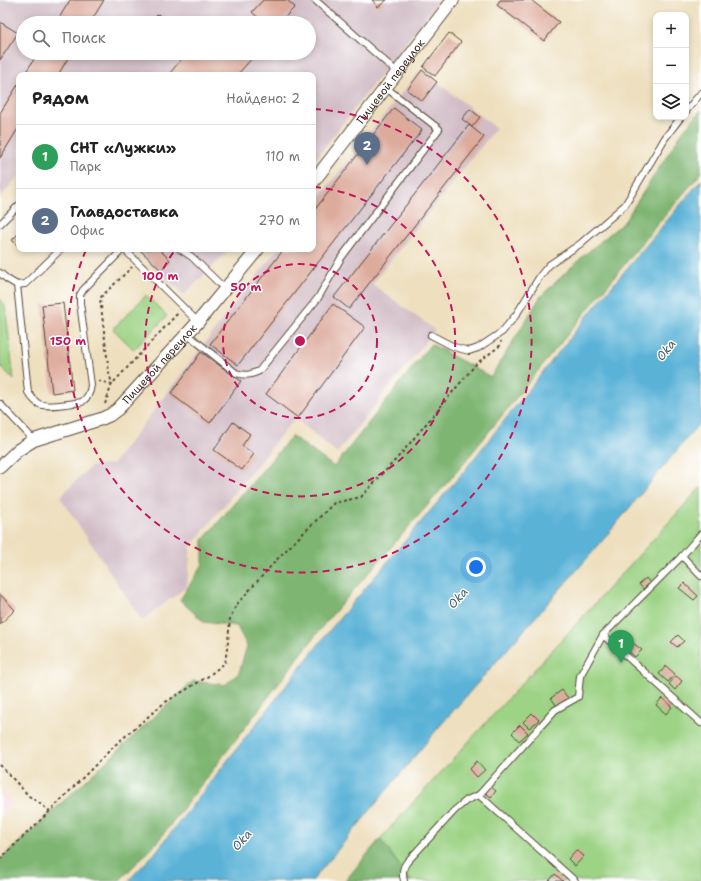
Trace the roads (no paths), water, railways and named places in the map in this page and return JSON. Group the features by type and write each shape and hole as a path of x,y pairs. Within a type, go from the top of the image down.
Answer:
{"street":[{"name":"Пищевой переулок","path":"316,178 453,0"},
{"name":"Пищевой переулок","path":"0,467 18,450 34,440 101,419 118,409 198,322 256,252"}],"lane":[{"path":"315,0 397,72"},
{"path":"187,334 236,373 250,375 259,371 318,298 341,258 439,129 386,87"},
{"path":"689,107 701,93"},
{"path":"431,335 454,347 469,351 478,348 502,332 516,315 540,276 549,265 580,244 625,205 665,138 680,120"},
{"path":"0,224 16,208"},
{"path":"0,273 7,280 17,285 25,284 58,252"},
{"path":"17,285 28,392 39,404 45,406 82,402 90,393 91,385 80,296 83,290 121,252"},
{"path":"127,252 198,322"},
{"path":"184,252 192,257 225,289"},
{"path":"0,404 34,440"},
{"path":"404,881 402,875 404,866 455,810 467,800 479,795 555,710 578,698 580,676 603,635 682,556 701,534"},
{"path":"682,556 701,576"},
{"path":"603,635 701,723"},
{"path":"479,795 575,881"}],"water":[{"name":"Oka","path":"701,180 701,421 598,546 439,727 312,881 128,881 155,853 329,631 464,471 593,309"}],"place":[{"name":"Главдоставка","path":"367,165"},
{"name":"СНТ «Лужки»","path":"621,663"}]}
